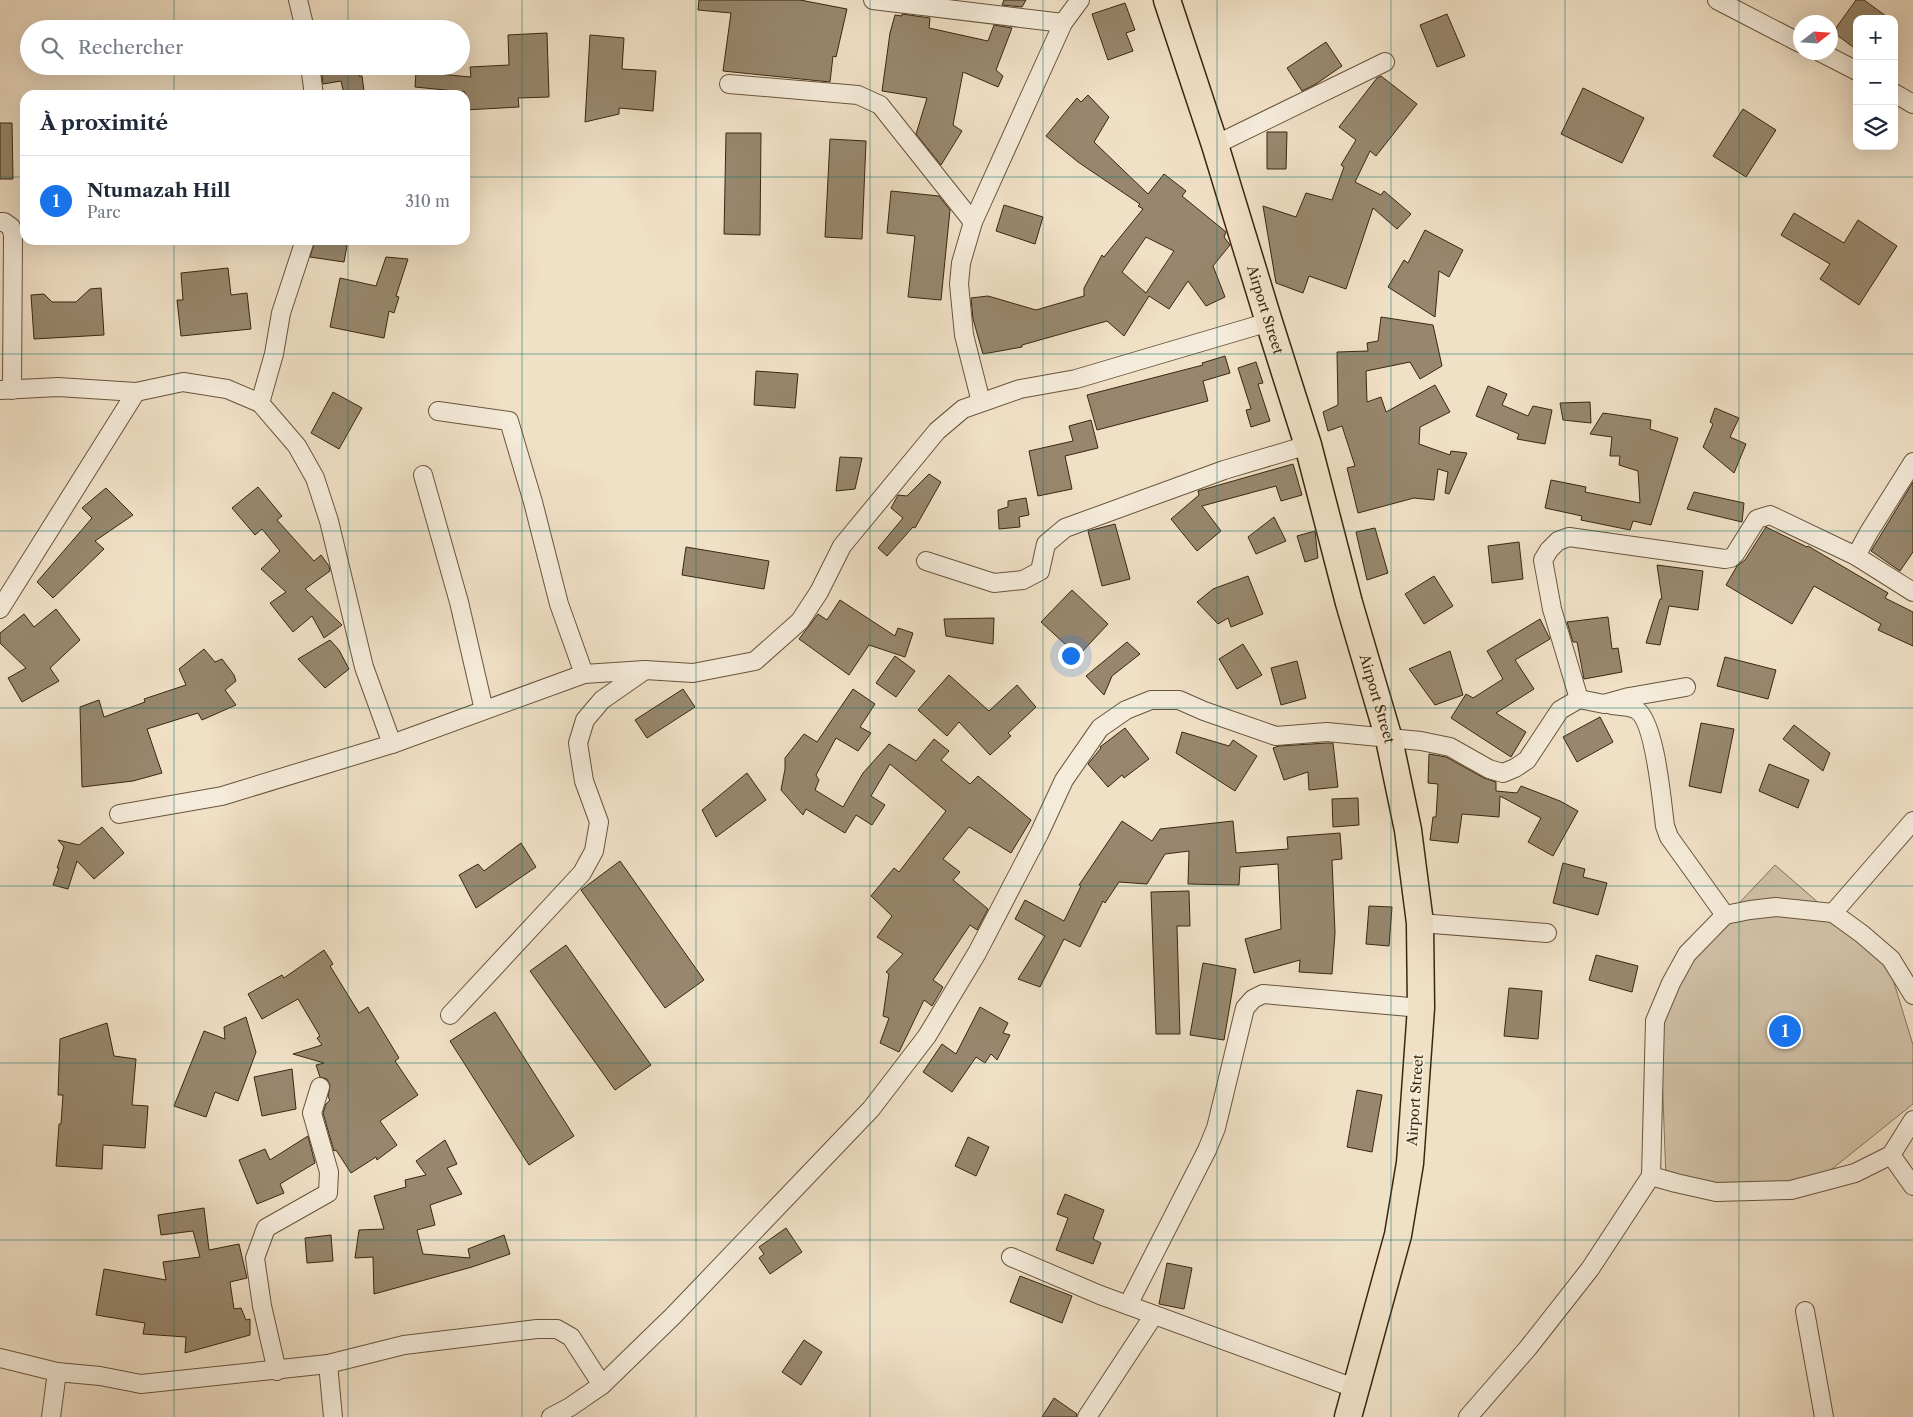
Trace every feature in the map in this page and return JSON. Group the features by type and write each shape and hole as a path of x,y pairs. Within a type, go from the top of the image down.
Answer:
{"highway":[{"name":"Airport Street","path":"1167,0 1215,145 1268,322 1308,445 1349,603 1388,738 1408,830 1420,923 1421,1008 1410,1163 1400,1226 1348,1417"}],"street":[{"path":"298,0 303,20"},
{"path":"873,0 1063,23"},
{"path":"981,402 964,334 958,284 961,263 973,222 1063,23 1080,0"},
{"path":"1717,0 1793,39"},
{"path":"1835,60 1853,70"},
{"path":"1215,145 1385,62"},
{"path":"311,75 313,90"},
{"path":"729,84 858,95 880,105 973,222"},
{"path":"1898,95 1913,104"},
{"path":"0,222 4,222 11,227 13,235 6,390 58,387 136,392 183,382 227,389 260,403 297,446 315,478 329,521 364,667 392,744"},
{"path":"260,403 274,354 281,312 303,245"},
{"path":"119,814 222,796 392,744 584,674 645,670 693,673 755,661 800,621 819,592 842,546 938,431 963,409 1020,389 1076,379 1268,322"},
{"path":"0,609 136,392"},
{"path":"438,411 509,421 533,502 559,604 584,674"},
{"path":"926,561 994,583 1023,580 1040,571 1046,544 1065,528 1224,470 1308,445"},
{"path":"1856,556 1913,462"},
{"path":"423,475 459,602 484,710"},
{"path":"1578,699 1552,610 1543,560 1558,541 1569,537 1726,559 1731,558 1735,554 1757,519 1770,515 1856,556 1913,592"},
{"path":"450,1015 582,873 594,851 599,822 584,781 578,743 585,720 602,700 645,670"},
{"path":"1604,704 1629,697 1686,687"},
{"path":"551,1417 570,1407 602,1385 674,1315 871,1109 926,1036 977,952 1039,834 1064,780 1100,728 1126,710 1151,700 1179,700 1204,711 1276,736 1327,732 1420,740 1450,747 1489,769 1503,773 1527,760 1560,710 1578,699 1634,708 1642,714 1652,741 1665,826 1669,837 1725,915"},
{"path":"1833,913 1913,821"},
{"path":"1468,1417 1528,1348 1590,1269 1650,1176 1655,1021 1671,983 1687,954 1725,915 1776,907 1833,913 1862,934 1891,959 1913,995"},
{"path":"1420,923 1546,933"},
{"path":"1128,1305 1213,1135 1245,1008 1253,999 1262,994 1421,1008"},
{"path":"277,1371 262,1306 255,1258 266,1228 328,1193 329,1172 312,1113 320,1087"},
{"path":"1650,1176 1676,1184 1716,1192 1791,1190 1855,1173 1891,1155 1913,1120"},
{"path":"1891,1155 1913,1186"},
{"path":"1011,1257 1154,1315 1357,1389"},
{"path":"1805,1311 1824,1417"},
{"path":"1087,1417 1154,1315"},
{"path":"0,1358 57,1372 100,1376 141,1384 277,1371 328,1364 404,1345 537,1329 557,1329 571,1337 602,1385"},
{"path":"328,1364 332,1417"},
{"path":"51,1417 57,1372"}],"shaded area":[{"path":"1775,865 1888,963 1913,1045 1913,1104 1812,1185 1716,1190 1666,1179 1660,1017 1690,955"}],"building":[{"path":"699,0 800,0 847,9 836,57 833,56 830,82 723,71 731,13 698,10"},
{"path":"1004,0 1026,0 1022,7 1002,5"},
{"path":"1856,0 1864,0 1885,15 1853,15 1853,47 1838,36 1838,25"},
{"path":"1125,3 1135,30 1126,33 1133,51 1108,60 1092,14"},
{"path":"902,14 930,18 929,28 988,41 994,25 1012,28 996,70 1003,76 998,87 963,72 953,125 962,131 941,165 916,134 927,98 882,91 890,33 895,15 902,16"},
{"path":"1447,14 1465,56 1437,67 1420,25"},
{"path":"547,33 549,97 518,98 519,107 470,110 470,90 415,87 416,75 471,77 470,67 509,65 508,35"},
{"path":"590,35 624,38 622,69 656,71 653,111 619,108 619,114 585,122"},
{"path":"1326,42 1342,66 1302,91 1287,68"},
{"path":"322,75 359,75 362,76 364,90 343,90 341,81 323,84"},
{"path":"1381,76 1417,104 1376,156 1370,151 1355,182 1381,195 1384,191 1411,214 1397,229 1373,208 1346,289 1309,276 1303,293 1276,283 1263,206 1296,217 1306,193 1332,200 1344,167 1341,165 1356,140 1339,127 1377,78"},
{"path":"1583,88 1644,118 1622,163 1561,134"},
{"path":"1088,95 1109,117 1094,142 1148,194 1164,174 1186,191 1182,196 1226,232 1224,237 1230,245 1213,266 1225,297 1206,306 1188,281 1169,309 1149,296 1124,336 1107,321 1022,345 1022,347 983,354 973,319 971,298 988,296 1036,310 1084,296 1084,288 1102,255 1104,257 1143,209 1138,206 1140,204 1078,162 1046,136 1077,98 1081,102","holes":["1146,237 1174,251 1146,293 1122,272"]},
{"path":"1743,109 1776,130 1746,177 1713,156"},
{"path":"0,123 12,123 13,179 0,179"},
{"path":"1267,132 1287,132 1286,169 1267,169"},
{"path":"726,133 761,133 760,235 724,234"},
{"path":"830,139 866,141 862,239 825,237"},
{"path":"891,191 939,196 950,210 941,300 908,297 915,236 887,233"},
{"path":"1004,205 1043,217 1035,244 996,231"},
{"path":"1794,213 1844,243 1858,220 1897,246 1859,305 1820,279 1830,264 1781,235"},
{"path":"1425,230 1463,250 1449,277 1439,271 1435,317 1388,287 1404,260 1408,263"},
{"path":"314,245 347,245 344,262 310,257"},
{"path":"386,257 408,259 396,296 399,297 394,313 389,311 384,338 330,327 340,278 376,286"},
{"path":"228,268 231,295 247,293 251,329 181,336 177,300 183,300 181,273"},
{"path":"101,288 104,335 34,339 31,295 44,294 52,302 76,302 90,289"},
{"path":"1381,317 1433,325 1442,366 1420,379 1410,362 1366,371 1367,402 1381,397 1386,412 1435,385 1450,412 1420,427 1419,444 1450,455 1451,451 1467,453 1449,494 1445,493 1448,472 1438,469 1434,500 1414,498 1358,513 1347,468 1355,466 1342,426 1328,431 1323,412 1338,405 1337,352 1368,351 1367,343 1378,341"},
{"path":"1225,356 1230,373 1203,381 1208,401 1097,430 1087,395 1203,365 1202,363"},
{"path":"1256,362 1263,383 1258,384 1270,421 1251,427 1246,410 1251,409 1238,368"},
{"path":"756,371 798,374 795,408 754,405"},
{"path":"1488,386 1507,394 1502,405 1528,416 1533,406 1552,410 1545,444 1517,439 1519,434 1476,416"},
{"path":"333,392 362,408 339,449 311,433"},
{"path":"1590,402 1591,423 1563,420 1560,403"},
{"path":"1715,408 1739,418 1730,437 1746,444 1734,473 1703,447 1713,424 1710,422"},
{"path":"1603,413 1651,420 1650,429 1678,438 1651,525 1633,521 1630,530 1581,520 1582,516 1545,508 1551,480 1586,487 1585,492 1640,503 1638,471 1619,465 1620,456 1610,456 1612,437 1590,434"},
{"path":"1091,420 1098,448 1065,456 1072,489 1038,496 1029,451 1073,441 1069,426"},
{"path":"840,457 862,458 855,489 836,491"},
{"path":"1293,464 1302,495 1281,501 1276,486 1202,506 1221,531 1197,551 1171,519 1199,495 1198,491"},
{"path":"929,474 941,482 915,528 913,527 887,556 878,548 903,518 891,508 898,495 907,496"},
{"path":"1913,482 1913,552 1900,571 1871,551"},
{"path":"258,487 282,516 277,520 314,561 321,555 329,566 330,571 305,589 342,625 324,638 312,616 293,632 270,603 286,592 261,569 280,551 262,529 255,535 232,508"},
{"path":"106,488 133,515 95,541 104,549 53,598 37,582 92,518 82,508"},
{"path":"1694,492 1744,503 1742,522 1687,509"},
{"path":"1026,498 1029,515 1019,517 1020,527 999,529 998,510 1008,507 1008,501"},
{"path":"1274,517 1286,541 1256,554 1248,537"},
{"path":"1115,524 1130,579 1102,586 1088,531"},
{"path":"1766,527 1808,546 1888,593 1885,598 1913,612 1913,646 1878,630 1881,624 1814,586 1792,624 1726,585 1737,566 1745,560"},
{"path":"1375,528 1388,573 1367,580 1356,532"},
{"path":"1315,531 1318,558 1305,562 1297,536"},
{"path":"1519,542 1523,579 1492,583 1488,546"},
{"path":"686,547 769,561 764,589 682,575"},
{"path":"1657,565 1703,571 1698,610 1669,606 1660,645 1646,643 1660,599 1662,599"},
{"path":"1248,576 1263,614 1231,627 1228,618 1218,624 1197,602 1213,589"},
{"path":"1434,576 1453,606 1424,624 1405,594"},
{"path":"1072,590 1108,624 1078,656 1041,622"},
{"path":"840,600 895,636 898,628 913,633 905,657 869,645 849,675 799,639 818,614 827,620"},
{"path":"56,609 80,640 50,668 59,681 22,702 8,678 26,668 0,643 0,633 24,614 34,627"},
{"path":"1608,617 1612,649 1618,648 1622,672 1584,679 1577,642 1573,642 1567,622"},
{"path":"994,618 993,644 946,636 944,619"},
{"path":"1540,619 1550,639 1515,660 1534,689 1496,713 1526,732 1511,757 1451,718 1466,694 1473,698 1503,679 1487,651"},
{"path":"330,640 339,650 349,669 325,688 298,659"},
{"path":"1127,642 1140,654 1112,676 1104,695 1086,676"},
{"path":"1243,644 1262,675 1237,689 1219,659"},
{"path":"204,649 215,662 222,659 234,675 236,681 225,690 236,705 202,720 198,713 147,729 162,773 133,781 82,787 80,707 99,700 104,717 145,702 144,699 186,685 179,669"},
{"path":"1450,651 1463,695 1435,705 1409,669"},
{"path":"895,656 915,671 896,697 876,683"},
{"path":"1725,657 1776,670 1768,699 1717,686"},
{"path":"1297,661 1306,698 1281,705 1271,668"},
{"path":"949,675 989,711 1017,685 1036,707 1008,733 1011,736 990,755 959,722 947,736 918,710"},
{"path":"683,689 695,707 647,738 635,720"},
{"path":"853,689 875,704 860,727 871,733 858,751 836,738 816,775 819,780 815,790 843,807 863,773 889,744 916,761 934,739 949,751 941,760 970,784 978,776 1031,820 1011,853 969,827 943,859 960,872 953,880 988,909 977,930 970,925 933,980 943,987 932,1006 924,1000 899,1052 880,1043 889,1018 883,1016 889,974 886,972 903,954 877,937 892,916 871,896 894,868 899,872 946,811 890,764 871,796 885,805 872,825 856,815 845,833 806,809 803,815 781,790 785,758 804,734 817,742"},
{"path":"1600,717 1613,742 1577,762 1563,737"},
{"path":"1701,723 1734,729 1721,793 1689,786"},
{"path":"1794,725 1830,753 1823,771 1783,739"},
{"path":"1125,728 1149,759 1124,778 1122,775 1108,787 1088,764 1100,747"},
{"path":"1182,732 1229,746 1233,740 1257,756 1235,791 1176,753"},
{"path":"1333,743 1338,787 1309,790 1308,772 1284,780 1273,748"},
{"path":"1429,754 1446,757 1484,778 1496,782 1496,791 1517,793 1521,786 1560,801 1578,811 1553,856 1528,842 1541,818 1500,796 1499,817 1462,814 1458,843 1430,840 1433,817 1436,817 1438,784 1428,783"},
{"path":"1769,764 1809,780 1798,808 1759,791"},
{"path":"747,773 766,800 716,837 702,810"},
{"path":"1358,798 1359,825 1333,827 1332,799"},
{"path":"1122,821 1152,841 1160,829 1233,821 1236,853 1288,849 1287,837 1340,833 1342,859 1332,860 1335,933 1332,974 1299,972 1300,960 1254,973 1245,939 1281,929 1278,864 1240,867 1239,885 1188,884 1189,851 1165,854 1147,884 1119,882 1105,903 1103,901 1080,947 1064,939 1040,987 1018,979 1045,936 1015,919 1025,900 1064,921 1081,886 1079,885"},
{"path":"102,827 124,853 94,879 77,861 68,889 53,885 64,847 58,840 79,845"},
{"path":"521,843 536,867 476,908 459,875 478,864 484,871"},
{"path":"620,861 704,980 665,1008 581,890"},
{"path":"1563,863 1585,869 1583,877 1607,883 1598,915 1553,903"},
{"path":"1189,891 1190,926 1177,926 1180,1034 1156,1034 1151,892"},
{"path":"1369,906 1392,907 1389,946 1366,944"},
{"path":"566,945 651,1065 615,1090 530,971"},
{"path":"324,950 333,964 330,966 359,1013 368,1007 399,1058 395,1061 418,1095 380,1121 397,1145 377,1160 376,1157 351,1173 336,1150 334,1151 323,1113 326,1104 330,1100 328,1097 330,1085 327,1079 320,1077 316,1065 324,1063 293,1054 322,1045 317,1038 320,1036 298,999 262,1019 248,994 282,975 284,978"},
{"path":"1596,955 1638,966 1632,992 1589,980"},
{"path":"1203,963 1236,969 1224,1040 1190,1035"},
{"path":"1509,988 1542,991 1538,1039 1504,1036"},
{"path":"980,1007 1008,1023 1003,1033 1010,1035 997,1060 991,1054 985,1063 976,1057 952,1092 923,1072 942,1044 956,1054"},
{"path":"495,1012 574,1136 529,1165 450,1041"},
{"path":"246,1017 256,1052 238,1101 215,1092 206,1117 174,1106 204,1031 225,1039 224,1027"},
{"path":"107,1023 114,1056 136,1059 132,1105 148,1106 145,1148 103,1145 102,1169 56,1166 63,1095 58,1095 60,1039"},
{"path":"292,1069 296,1109 262,1116 254,1077"},
{"path":"1357,1090 1382,1095 1372,1152 1347,1147"},
{"path":"308,1136 315,1163 280,1184 284,1193 257,1204 239,1160 265,1149 270,1160"},
{"path":"968,1137 989,1147 976,1176 955,1166"},
{"path":"445,1140 457,1164 447,1168 462,1194 430,1205 435,1225 417,1230 423,1254 470,1258 468,1249 504,1235 510,1254 472,1267 374,1294 373,1257 355,1258 359,1230 384,1229 374,1196 406,1187 405,1180 426,1175 416,1161"},
{"path":"1065,1194 1104,1210 1093,1239 1101,1243 1093,1264 1056,1250 1068,1218 1057,1214"},
{"path":"204,1208 209,1250 239,1244 247,1278 230,1282 234,1309 241,1308 246,1320 250,1319 250,1335 185,1353 186,1337 143,1334 145,1323 96,1315 104,1269 166,1280 163,1262 200,1257 193,1231 161,1235 158,1215"},
{"path":"786,1228 802,1252 770,1274 759,1258 764,1254 759,1247"},
{"path":"331,1235 333,1261 307,1263 305,1238"},
{"path":"1167,1263 1192,1268 1184,1309 1159,1304"},
{"path":"1020,1276 1072,1296 1062,1323 1010,1302"},
{"path":"804,1340 822,1352 801,1385 782,1372"},
{"path":"1054,1398 1077,1414 1076,1417 1042,1417"}],"place":[{"name":"Ntumazah Hill","path":"1785,1031"}]}
